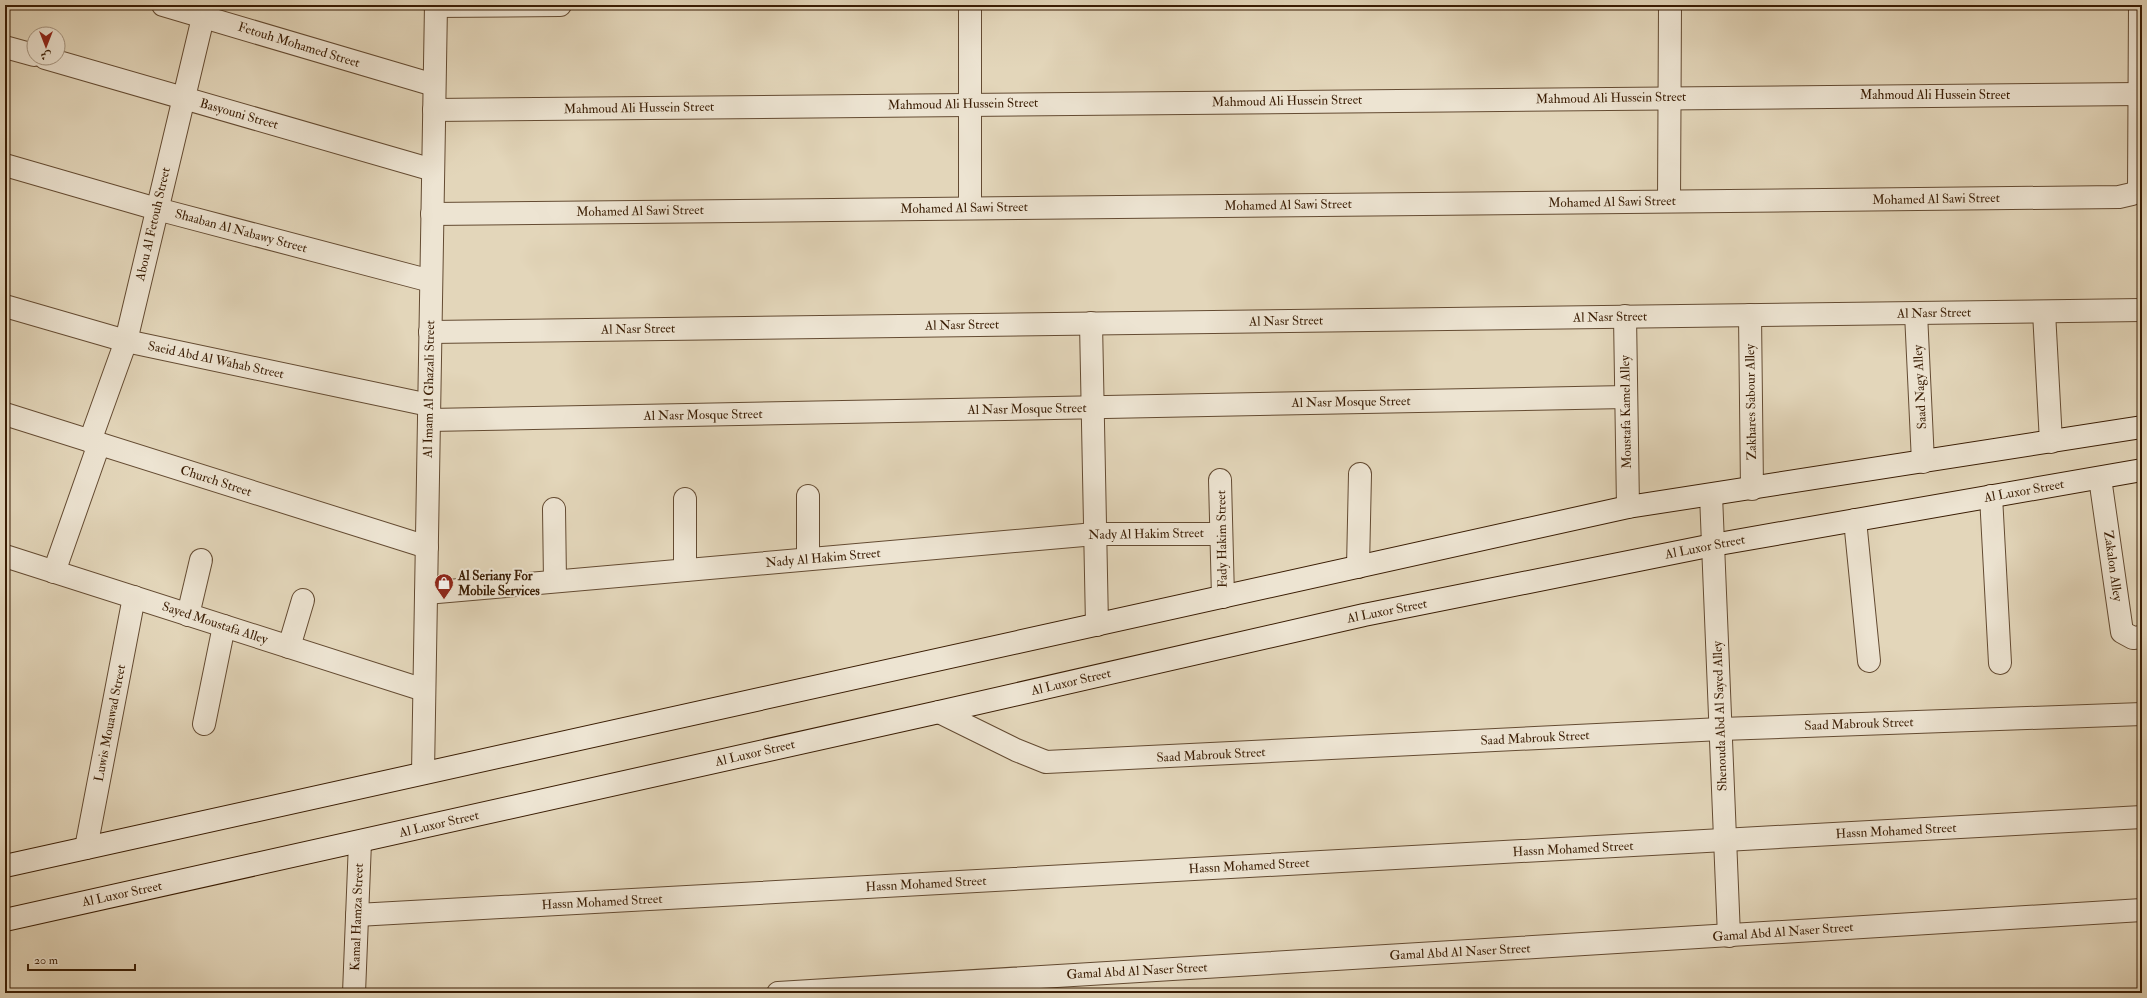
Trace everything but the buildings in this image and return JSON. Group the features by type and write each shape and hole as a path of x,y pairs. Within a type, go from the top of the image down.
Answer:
{"street":[{"name":"Fetouh Mohamed Street","path":"163,5 205,11 434,85"},
{"path":"436,6 560,5"},
{"path":"970,5 970,208"},
{"path":"1669,201 1670,5"},
{"path":"2140,5 2140,188"},
{"name":"Al Imam Al Ghazali Street","path":"423,773 436,6"},
{"name":"Abou Al Fetouh Street","path":"54,572 126,341 205,11"},
{"path":"5,46 26,53"},
{"name":"Basyouni Street","path":"66,64 433,170"},
{"name":"Mahmoud Ali Hussein Street","path":"434,110 1669,97 2140,94"},
{"name":"Shaaban Al Nabawy Street","path":"5,165 157,209 431,282"},
{"name":"Mohamed Al Sawi Street","path":"432,214 2119,197 2132,194 2140,188"},
{"name":"Saeid Abd Al Wahab Street","path":"5,306 126,341 429,413"},
{"name":"Al Nasr Street","path":"430,332 2142,310"},
{"path":"2044,312 2051,442"},
{"name":"Saad Nagy Alley","path":"1916,313 1924,462"},
{"name":"Zakhares Sabour Alley","path":"1750,315 1752,489"},
{"name":"Moustafa Kamel Alley","path":"1624,316 1628,507"},
{"path":"1091,323 1097,625"},
{"name":"Al Nasr Mosque Street","path":"429,413 1093,407 1626,397"},
{"name":"Church Street","path":"5,414 427,547"},
{"path":"5,866 1628,507 1752,489 2142,427"},
{"name":"Al Luxor Street","path":"5,920 360,842 1364,615 1713,545 2142,470"},
{"path":"1358,567 1360,474"},
{"name":"Zakalon Alley","path":"2100,478 2122,632 2133,638 2142,638"},
{"name":"Fady Hakim Street","path":"1220,480 1223,597"},
{"name":"Shenouda Abd Al Sayed Alley","path":"1711,495 1729,936"},
{"path":"808,496 808,559"},
{"path":"1991,496 2000,663"},
{"path":"685,499 685,570"},
{"path":"554,509 555,582"},
{"path":"1855,520 1868,661"},
{"name":"Nady Al Hakim Street","path":"426,593 1096,534 1221,534"},
{"name":"Sayed Moustafa Alley","path":"5,556 424,690"},
{"path":"188,615 201,560"},
{"name":"Luwis Mouawad Street","path":"86,848 134,597"},
{"path":"289,647 304,600"},
{"path":"204,724 224,626"},
{"name":"Saad Mabrouk Street","path":"939,712 1016,750 1046,762 1721,729 2142,714"},
{"name":"Hassn Mohamed Street","path":"357,915 2142,817"},
{"name":"Kamal Hamza Street","path":"354,993 360,842"},
{"name":"Gamal Abd Al Naser Street","path":"778,993 2142,910"}],"place":[{"name":"Al Seriany For Mobile Services","path":"444,600"}]}
